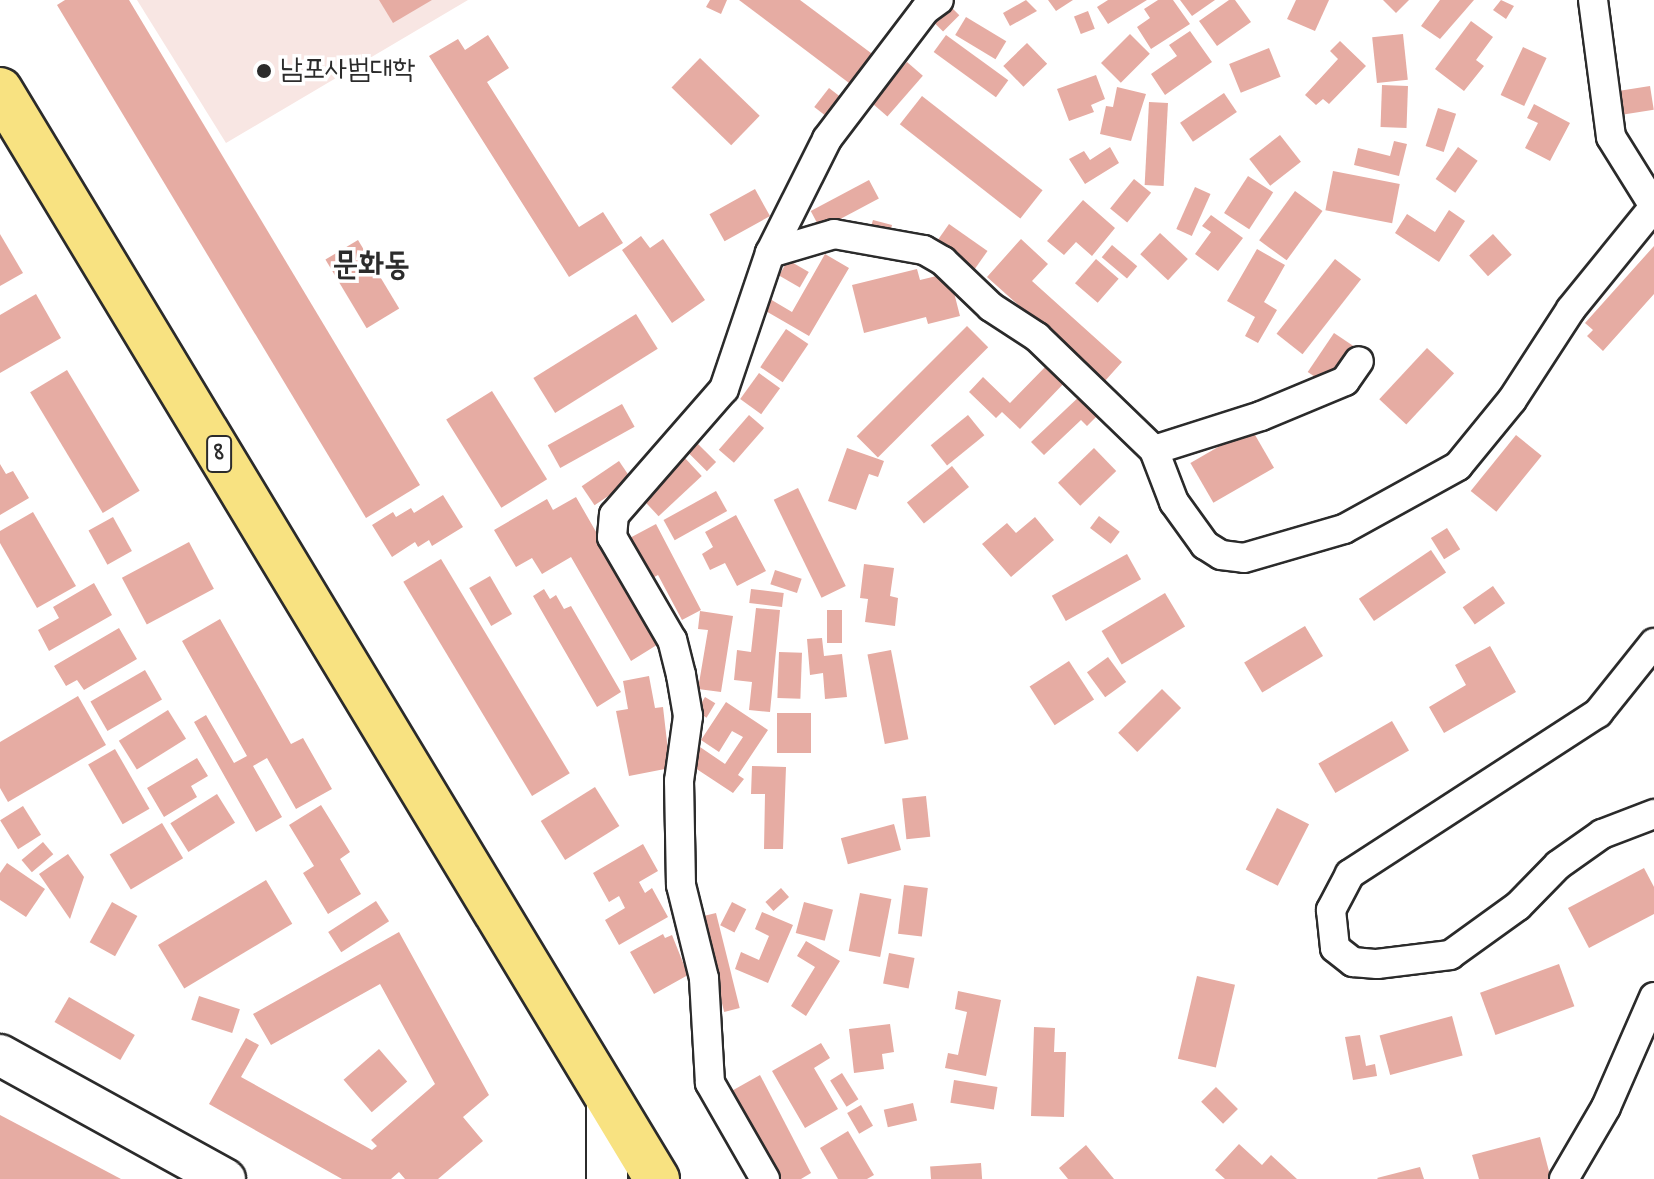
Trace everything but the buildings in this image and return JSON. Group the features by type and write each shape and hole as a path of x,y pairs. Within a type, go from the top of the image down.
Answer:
{"main road":[{"name":"8","path":"0,90 657,1179"},
{"path":"0,1055 225,1179"},
{"name":"8","path":"607,1097 634,1179"},
{"path":"607,1097 607,1179"}],"street":[{"path":"765,1179 710,1083 704,978 681,885 679,781 688,716 672,640 612,537 614,515 724,389 770,253 827,139 925,10 939,0"},
{"path":"770,253 834,234 924,250 1037,337 1154,450 1174,502 1191,529 1221,555 1244,558 1344,529 1458,466 1512,400 1571,309 1654,206 1611,137 1593,0"},
{"path":"1154,450 1261,416 1345,381 1359,361"},
{"path":"1654,643 1598,713 1350,874 1331,910 1329,931 1335,948 1353,962 1377,964 1450,955 1518,906 1558,865 1602,834 1654,814"},
{"path":"1564,1179 1606,1107 1654,997"}],"shaded area":[{"name":"남포사범대학","path":"137,0 468,0 226,143"}],"place":[{"name":"남포사범대학","path":"264,71"}],"district":[{"name":"문화동","path":"371,267"}]}
